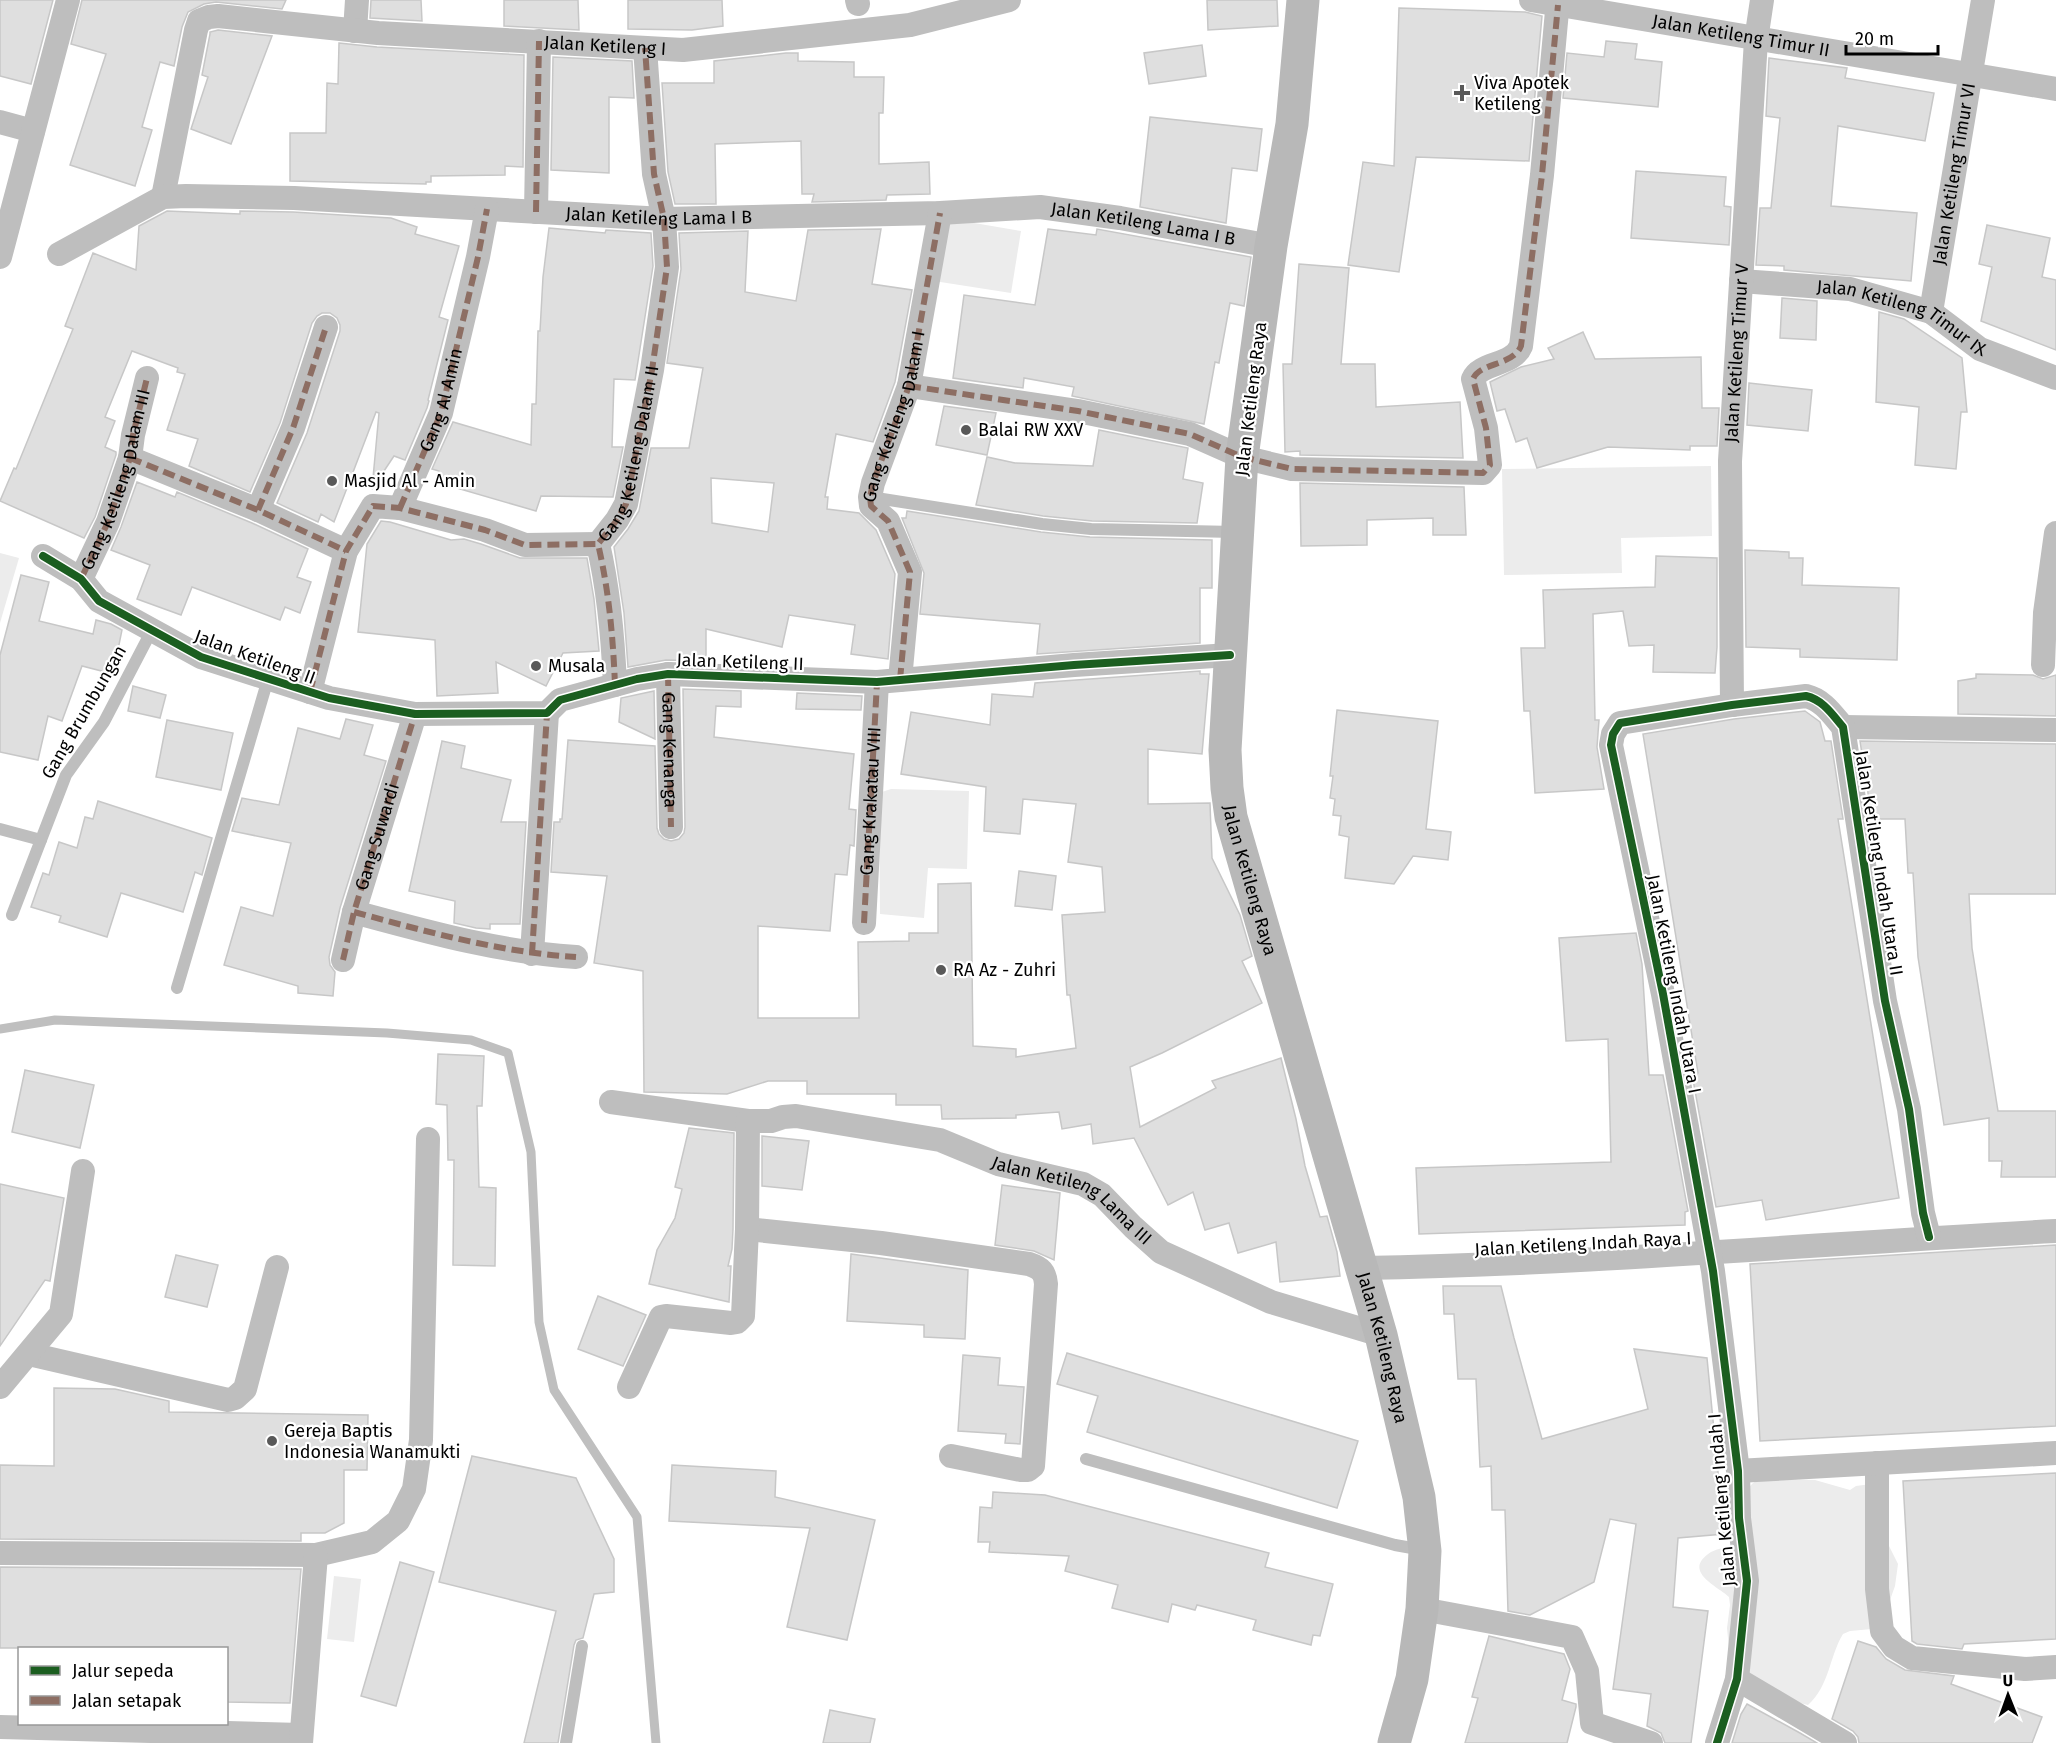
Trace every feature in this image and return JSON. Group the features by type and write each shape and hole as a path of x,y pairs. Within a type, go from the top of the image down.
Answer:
{"main road":[{"name":"Jalan Ketileng Raya","path":"1303,0 1292,124 1271,246 1242,457 1225,750 1231,817 1381,1335 1419,1497 1425,1551 1422,1609 1412,1679 1394,1743"}],"street":[{"path":"0,257 68,0"},
{"path":"355,31 357,0"},
{"name":"Jalan Ketileng I","path":"163,197 196,30 199,21 209,17 218,16 355,31 683,50 910,25 1009,0"},
{"name":"Jalan Ketileng Timur II","path":"1531,0 1756,40 2056,89"},
{"name":"Jalan Ketileng Timur V","path":"1732,705 1730,461 1756,40 1762,0"},
{"name":"Jalan Ketileng Timur VI","path":"1931,312 1983,0"},
{"path":"909,386 1078,411 1190,434 1242,457 1292,469 1483,473 1490,465 1486,428 1473,379 1477,373 1514,356 1521,346 1542,175 1558,3"},
{"path":"536,212 539,41"},
{"name":"Gang Ketileng Dalam II","path":"615,685 613,632 607,583 598,544 617,520 626,504 667,267 664,219 654,174 645,48"},
{"path":"0,122 33,131"},
{"name":"Jalan Ketileng Lama I B","path":"59,254 163,197 186,195 294,198 664,219 940,213 1040,207 1120,218 1271,246"},
{"name":"Gang Al Amin","path":"400,508 441,413 476,268 487,209"},
{"name":"Gang Ketileng Dalam I","path":"889,681 910,572 888,521 871,506 870,497 873,483 909,386 940,213"},
{"name":"Jalan Ketileng Timur IX","path":"1741,280 1850,289 1931,312 1980,349 2056,378"},
{"path":"258,510 293,428 326,327"},
{"name":"Gang Ketileng Dalam III","path":"81,579 108,522 130,458 133,435 147,378"},
{"path":"130,458 258,510 346,551"},
{"path":"310,692 346,551 373,506 400,508 485,530 525,544 598,544"},
{"path":"2043,665 2051,613 2056,533"},
{"name":"Jalan Ketileng II","path":"43,556 81,579 99,601 201,657 329,698 415,714 548,713 560,700 637,679 668,674 889,681 1074,665 1230,655"},
{"name":"Gang Kenanga","path":"668,674 671,826"},
{"name":"Gang Krakatau VIII","path":"864,922 889,681"},
{"name":"Jalan Ketileng Indah Utara II","path":"1620,723 1806,696 1821,702 1843,727 1885,1001 1908,1109 1923,1213 1929,1238"},
{"path":"532,954 548,713"},
{"name":"Gang Suwardi","path":"343,960 354,912 415,714"},
{"name":"Jalan Ketileng Indah Utara I","path":"1620,723 1613,734 1611,745 1663,994 1708,1253"},
{"path":"1843,727 2056,730"},
{"path":"354,912 465,942 532,954 576,957"},
{"name":"Jalan Ketileng Lama III","path":"611,1102 748,1121 771,1121 796,1116 940,1140 998,1164 1083,1184 1102,1195 1161,1252 1271,1302 1381,1335"},
{"path":"629,1387 661,1317 731,1323 741,1319 745,1309 748,1121"},
{"path":"0,1553 316,1555 372,1542 398,1521 414,1489 421,1440 428,1139"},
{"path":"0,1387 61,1314 83,1171"},
{"path":"747,1228 881,1242 1029,1264 1042,1270 1046,1284 1033,1466 1028,1470 1021,1470 951,1456"},
{"name":"Jalan Ketileng Indah Raya I","path":"1362,1268 1432,1267 1708,1253 2056,1231"},
{"name":"Jalan Ketileng Indah I","path":"1708,1253 1713,1271 1738,1471 1739,1518 1747,1581 1737,1679 1717,1743"},
{"path":"29,1354 189,1392 228,1400 235,1398 245,1389 277,1267"},
{"name":"Jalan Ketileng Indah I","path":"1738,1471 2056,1453"},
{"path":"1877,1463 1877,1589 1882,1631 1894,1647 1912,1658 2025,1669 2056,1667"},
{"path":"0,1727 301,1739 316,1555"},
{"path":"1422,1609 1572,1637 1587,1671 1592,1723 1651,1743"},
{"path":"1737,1679 1845,1743"}],"lane":[{"path":"870,497 1042,524 1114,529 1238,532"},
{"name":"Gang Brumbungan","path":"12,915 66,775 104,722 152,630"},
{"path":"177,988 268,679"},
{"path":"0,830 41,840"},
{"path":"1086,1459 1395,1545 1425,1551"},
{"path":"566,1743 582,1646"}],"shaded area":[{"path":"945,218 1021,231 1011,293 934,281"},
{"path":"1711,466 1712,536 1621,538 1622,573 1504,575 1502,469"},
{"path":"0,553 19,558 0,623"},
{"path":"891,789 969,791 967,869 928,868 924,918 880,914 879,793"},
{"path":"1760,1479 1815,1480 1850,1490 1856,1486 1871,1484 1884,1536 1898,1564 1895,1586 1885,1614 1872,1629 1843,1634 1821,1689 1808,1705 1788,1700 1763,1688 1729,1649 1727,1628 1729,1597 1704,1578 1700,1572 1699,1566 1711,1552 1734,1543 1738,1499"},
{"path":"334,1576 361,1579 354,1642 327,1639"}],"building":[{"path":"0,0 53,0 31,84 0,76"},
{"path":"82,0 286,0 282,9 216,2 204,4 188,12 182,27 174,66 160,62 142,127 152,130 135,186 70,165 106,54 71,44"},
{"path":"371,0 421,0 422,21 370,18"},
{"path":"504,0 578,0 579,30 504,26"},
{"path":"628,0 722,0 723,26 692,30 628,29"},
{"path":"1207,0 1277,0 1278,26 1208,30"},
{"path":"1399,8 1525,12 1542,16 1529,161 1416,157 1399,272 1348,265 1363,162 1394,166"},
{"path":"218,30 272,36 231,144 191,129 208,77 202,75 210,32"},
{"path":"1606,41 1637,44 1635,59 1662,62 1658,107 1563,98 1567,53 1604,57"},
{"path":"339,43 524,55 523,167 505,166 505,175 431,176 431,182 426,182 426,184 290,181 290,133 326,133 327,83 338,84"},
{"path":"1202,45 1206,76 1149,84 1144,53"},
{"path":"798,53 798,61 854,62 854,77 884,77 883,113 879,113 879,164 929,162 930,194 887,195 886,200 812,202 814,194 802,194 801,141 715,144 716,204 675,204 668,172 662,83 714,83 714,61"},
{"path":"553,57 632,61 634,98 609,97 609,173 551,170"},
{"path":"1769,58 1847,68 1845,78 1934,93 1925,141 1838,126 1831,206 1917,213 1911,281 1784,270 1784,266 1756,265 1760,208 1771,208 1780,118 1766,116"},
{"path":"1150,117 1262,129 1257,171 1232,168 1226,223 1140,207"},
{"path":"1636,171 1726,177 1724,206 1731,207 1729,245 1631,238"},
{"path":"167,211 240,214 240,211 293,212 391,218 417,227 415,234 459,246 439,317 448,320 429,401 405,460 394,456 372,489 379,413 376,412 334,522 321,514 318,522 277,503 307,433 340,331 337,318 330,313 322,313 312,323 280,423 250,492 189,466 198,439 167,430 185,374 177,372 178,368 132,351 105,417 115,421 105,447 116,452 116,455 95,517 84,538 0,501 14,468 16,469 73,329 65,326 93,253 136,270 139,226"},
{"path":"1987,225 2050,238 2042,277 2056,280 2056,350 1981,321 1992,267 1979,264"},
{"path":"549,228 605,233 606,230 651,233 653,266 635,380 614,379 612,447 623,447 613,497 541,496 536,511 436,482 439,471 432,469 453,422 531,445 532,404 536,404 538,331 540,331"},
{"path":"881,229 872,284 912,290 895,382 873,442 836,434 825,497 828,497 827,509 859,513 876,530 895,574 888,659 851,654 855,625 789,615 782,647 706,629 706,661 666,660 628,667 624,613 614,547 639,511 651,448 689,448 703,368 667,363 681,269 679,233 748,231 745,292 796,301 808,230","holes":["711,478 774,483 768,532 712,523"]},
{"path":"1048,229 1096,235 1097,229 1251,257 1244,306 1230,303 1219,363 1215,362 1204,424 1072,396 1074,387 1024,378 1023,388 953,378 964,295 1035,305"},
{"path":"1299,264 1349,268 1341,364 1375,364 1376,407 1460,402 1463,458 1300,455 1300,451 1285,452 1283,364 1292,364"},
{"path":"1782,298 1817,301 1816,340 1780,338"},
{"path":"1879,312 1904,319 1962,358 1967,412 1961,412 1956,469 1915,465 1919,407 1876,402"},
{"path":"1583,332 1595,359 1701,357 1702,408 1719,408 1717,446 1690,446 1690,450 1608,447 1537,468 1527,438 1516,442 1505,409 1497,411 1490,382 1521,367 1554,359 1548,348"},
{"path":"1749,383 1812,390 1808,431 1747,425"},
{"name":"Balai RW XXV","path":"944,406 996,413 987,455 936,445"},
{"path":"1099,430 1188,448 1183,479 1203,483 1197,523 1092,521 976,505 987,457 1015,463 1093,466"},
{"path":"137,482 175,497 177,492 308,549 297,577 311,582 300,613 285,607 280,620 192,587 181,615 137,599 150,565 111,550"},
{"path":"1300,483 1464,487 1466,535 1433,535 1433,518 1367,520 1367,545 1301,546"},
{"path":"907,511 1041,532 1090,537 1212,540 1212,588 1200,588 1200,643 1037,654 1040,624 920,614 924,573 902,518 906,518"},
{"path":"381,521 451,540 464,539 520,558 587,558 599,651 563,653 546,686 496,662 498,693 437,696 435,640 358,632 367,544"},
{"path":"1745,550 1789,552 1789,558 1803,558 1802,585 1899,588 1897,660 1800,657 1800,649 1746,647"},
{"path":"1656,556 1717,558 1715,673 1653,672 1654,645 1629,646 1623,611 1593,614 1595,720 1599,720 1597,747 1604,789 1535,793 1530,711 1524,711 1521,648 1545,648 1543,590 1655,587"},
{"path":"21,575 49,582 39,621 93,634 96,620 122,630 113,674 82,666 62,721 48,716 38,760 0,752 0,655"},
{"path":"1200,671 1200,674 1209,674 1202,754 1148,749 1148,804 1210,803 1212,858 1240,915 1252,956 1242,961 1262,1003 1130,1067 1140,1127 1216,1088 1212,1081 1281,1058 1305,1166 1320,1217 1327,1216 1337,1252 1340,1276 1280,1282 1276,1242 1238,1253 1229,1223 1205,1230 1193,1192 1168,1205 1134,1138 1093,1144 1091,1124 1062,1129 1059,1112 1016,1115 1016,1118 942,1119 941,1105 896,1105 896,1094 807,1094 807,1081 768,1081 727,1094 644,1092 643,971 594,963 607,876 551,872 554,822 560,822 562,819 568,740 655,746 657,828 664,839 671,841 679,839 685,827 683,689 741,691 741,707 716,706 714,737 854,754 849,809 856,810 854,846 850,845 847,875 835,874 830,931 758,926 758,1018 859,1018 858,942 909,941 909,933 938,933 938,884 971,883 973,1046 1016,1049 1016,1057 1076,1048 1070,995 1067,995 1062,915 1105,912 1102,867 1068,862 1076,804 1023,799 1020,834 984,831 986,787 901,774 911,712 990,725 992,694 1033,697 1035,683"},
{"path":"1976,674 2033,675 2043,679 2056,675 2056,716 1958,714 1958,681 1976,678"},
{"path":"133,686 166,695 160,718 128,711"},
{"path":"654,691 655,739 619,722 621,698"},
{"path":"797,693 862,696 861,710 796,709"},
{"path":"1337,710 1438,721 1426,829 1451,832 1448,860 1413,856 1394,884 1345,878 1349,837 1339,835 1341,816 1333,815 1335,799 1330,798"},
{"path":"1805,711 1820,722 1825,741 1831,741 1843,819 1838,819 1899,1198 1766,1220 1762,1200 1716,1207 1692,1074 1698,1073 1643,734 1734,719"},
{"path":"346,719 373,725 364,755 386,761 340,908 329,957 330,965 335,972 333,996 298,993 298,986 224,965 241,907 273,916 291,843 232,831 242,798 279,805 298,728 340,739"},
{"path":"167,720 233,733 221,790 156,777"},
{"path":"442,741 465,746 461,768 511,780 501,822 526,822 520,924 490,924 490,929 454,923 455,901 409,891"},
{"path":"1860,741 2056,744 2056,894 1969,894 1972,948 1998,1111 2056,1111 2056,1177 2001,1177 2002,1161 1989,1161 1989,1118 1944,1125 1918,957 1913,873 1908,873 1905,819 1872,819"},
{"path":"98,801 212,838 202,875 195,872 183,912 121,893 107,937 59,922 61,916 31,907 43,873 49,875 59,842 77,848 85,817 93,819"},
{"path":"1019,871 1056,876 1052,910 1015,906"},
{"path":"1636,933 1642,964 1649,1075 1663,1075 1688,1211 1685,1212 1685,1225 1419,1234 1416,1168 1611,1162 1608,1039 1566,1041 1559,938"},
{"path":"438,1054 484,1056 482,1106 477,1106 479,1187 496,1188 495,1266 453,1265 454,1160 448,1160 447,1105 436,1104"},
{"path":"25,1070 94,1085 80,1148 12,1132"},
{"path":"689,1128 734,1133 733,1229 728,1266 731,1266 729,1302 649,1284 657,1250 675,1218 682,1189 675,1187"},
{"path":"762,1136 809,1141 802,1190 762,1186"},
{"path":"0,1184 64,1198 50,1281 45,1280 0,1346"},
{"path":"1002,1185 1060,1193 1054,1260 1034,1251 995,1245"},
{"path":"2056,1245 2056,1426 1760,1441 1750,1264"},
{"path":"851,1254 968,1270 965,1339 924,1337 924,1325 847,1321"},
{"path":"176,1255 218,1265 207,1307 165,1297"},
{"path":"1443,1286 1501,1286 1542,1439 1648,1409 1634,1349 1707,1358 1724,1534 1678,1538 1673,1607 1708,1611 1691,1743 1665,1743 1661,1733 1647,1726 1651,1694 1613,1689 1636,1524 1610,1519 1594,1582 1530,1615 1508,1611 1505,1510 1492,1510 1491,1466 1480,1467 1476,1379 1458,1379 1454,1314 1444,1314"},
{"path":"598,1296 646,1315 623,1366 578,1349"},
{"path":"1067,1353 1358,1441 1337,1508 1087,1432 1098,1396 1057,1384"},
{"path":"963,1355 1000,1358 998,1385 1024,1387 1020,1444 1005,1443 1006,1434 958,1431"},
{"path":"54,1388 115,1389 169,1401 169,1412 368,1415 367,1470 344,1470 344,1523 325,1533 301,1533 301,1541 0,1539 0,1465 54,1466"},
{"path":"472,1456 576,1478 614,1559 614,1592 594,1594 583,1638 576,1640 574,1645 558,1743 524,1743 556,1611 439,1582"},
{"path":"672,1465 776,1471 775,1497 875,1520 847,1640 787,1627 810,1528 669,1521"},
{"path":"2056,1473 2056,1639 1964,1644 1962,1649 1917,1644 1912,1641 1903,1481"},
{"path":"993,1492 1045,1495 1269,1553 1265,1567 1333,1584 1320,1636 1313,1635 1311,1645 1253,1630 1256,1620 1197,1605 1195,1610 1172,1604 1168,1622 1112,1608 1118,1585 1065,1571 1069,1556 989,1552 990,1542 978,1542 980,1507 992,1508"},
{"path":"400,1562 434,1572 396,1706 361,1696"},
{"path":"0,1567 301,1569 290,1703 228,1702 228,1647 0,1648"},
{"path":"1489,1636 1564,1654 1570,1669 1562,1700 1576,1704 1567,1743 1465,1743 1478,1698 1472,1697"},
{"path":"1858,1641 1876,1647 1886,1659 1905,1670 1954,1676 1951,1684 2042,1717 2032,1743 1859,1743 1853,1731 1832,1719"},
{"path":"1747,1704 1817,1743 1732,1743 1741,1714"},
{"path":"830,1710 875,1719 870,1743 823,1743"}],"waterway":[{"path":"0,1029 55,1020 387,1033 471,1040 508,1053 531,1152 539,1322 554,1390 637,1517 656,1743"}],"marked path":[{"path":"909,386 1078,411 1190,434 1242,457 1292,469 1483,473 1490,465 1486,428 1473,379 1482,369 1511,357 1521,346 1542,175 1558,5"},
{"path":"536,212 539,41"},
{"path":"615,685 610,614 598,544 617,520 626,504 652,370 667,267 664,219 654,174 645,48"},
{"path":"400,508 441,413 487,209"},
{"path":"900,680 910,572 888,521 871,506 870,497 873,483 909,386 940,213"},
{"path":"258,510 293,428 326,327"},
{"path":"81,579 108,522 130,458 133,435 147,378"},
{"path":"130,458 258,510 346,551"},
{"path":"310,692 346,551 373,506 400,508 485,530 525,545 598,544"},
{"path":"668,674 671,827"},
{"path":"864,923 877,682"},
{"path":"532,954 547,713"},
{"path":"343,960 354,912 415,714"},
{"path":"354,912 491,946 576,957"}],"cycle path":[{"path":"43,556 81,579 99,601 201,657 329,698 415,714 547,713 560,700 637,679 668,674 877,682 1074,665 1230,655"},
{"path":"1717,1743 1737,1679 1747,1581 1739,1518 1738,1471 1713,1271 1663,994 1611,745 1613,734 1620,723 1806,696 1822,704 1843,727 1885,1001 1909,1109 1923,1213 1929,1237"}],"place":[{"name":"Viva Apotek Ketileng","path":"1462,93"},
{"name":"Balai RW XXV","path":"966,430"},
{"name":"Masjid Al - Amin","path":"332,481"},
{"name":"Musala","path":"536,666"},
{"name":"RA Az - Zuhri","path":"941,970"},
{"name":"Gereja Baptis Indonesia Wanamukti","path":"272,1441"}]}
